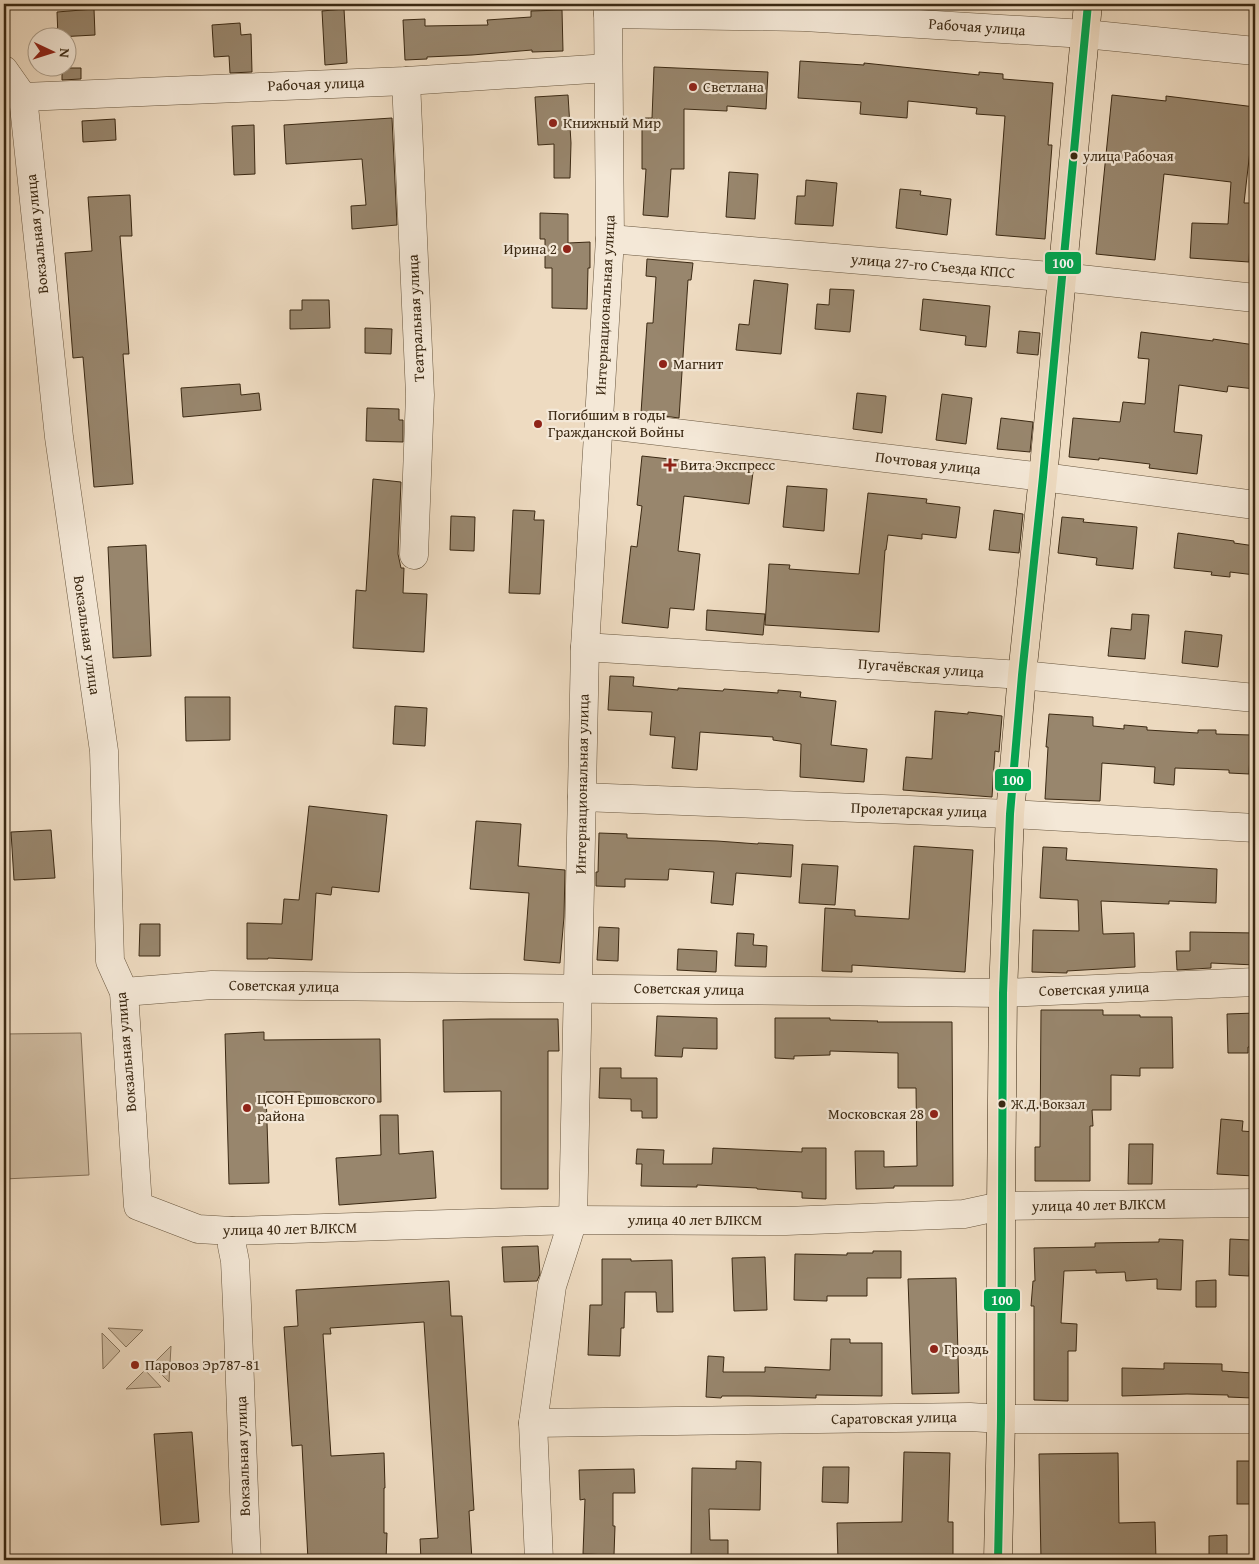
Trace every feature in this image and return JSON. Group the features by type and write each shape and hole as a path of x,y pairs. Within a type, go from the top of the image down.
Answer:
{"main road":[{"path":"998,1560 1001,1419 1003,993 1010,814 1088,4"}],"street":[{"name":"Рабочая улица","path":"608,9 804,16 1085,34 1255,51"},
{"name":"Интернациональная улица","path":"539,1560 533,1423 552,1286 573,1220 585,646 610,239 608,9"},
{"name":"Рабочая улица","path":"22,97 406,80 608,68"},
{"name":"Вокзальная улица","path":"4,70 22,97 59,437 104,751 110,961 124,992 138,1206"},
{"name":"Театральная улица","path":"406,80 420,395 414,555"},
{"name":"улица 27-го Съезда КПСС","path":"610,239 1062,277 1255,298"},
{"name":"Почтовая улица","path":"600,424 1042,477 1255,505"},
{"name":"Пугачёвская улица","path":"585,646 1022,675 1255,698"},
{"name":"Пролетарская улица","path":"582,797 1010,814 1255,828"},
{"name":"Советская улица","path":"124,992 212,985 1003,993 1255,982"},
{"name":"улица 40 лет ВЛКСМ","path":"138,1206 198,1229 232,1231 573,1220 786,1221 964,1214 1001,1206 1255,1203"},
{"name":"Вокзальная улица","path":"232,1231 236,1271 247,1560"},
{"name":"Саратовская улица","path":"533,1423 970,1417 1001,1419 1255,1419"}],"shaded area":[{"path":"81,1033 89,1175 4,1179 4,1034"},
{"path":"108,1328 143,1330 126,1347"},
{"path":"102,1333 120,1351 103,1369"},
{"path":"171,1346 169,1382 152,1365"},
{"path":"145,1370 161,1387 126,1389"}],"building":[{"path":"94,9 95,35 78,36 78,28 58,28 57,12"},
{"path":"344,9 347,63 325,65 322,11"},
{"path":"562,10 563,51 532,52 532,50 405,60 403,20 425,19 425,26 488,25 487,20 531,17 531,11"},
{"path":"240,23 241,35 251,34 252,72 230,73 229,56 214,57 212,25"},
{"path":"800,61 864,65 864,63 979,75 979,72 1003,74 1003,79 1053,83 1048,145 1052,145 1045,239 996,235 1005,116 976,114 977,108 908,101 907,118 860,114 861,102 798,98"},
{"path":"654,67 768,72 766,109 727,106 727,111 684,109 684,169 671,169 668,217 643,215 646,169 642,169 642,118 652,118"},
{"path":"78,68 81,68 81,79 62,80 62,78 78,78"},
{"name":"Книжный Мир","path":"568,95 571,143 570,178 554,178 554,144 538,145 535,97"},
{"path":"1112,95 1166,101 1166,96 1255,107 1244,203 1252,203 1249,262 1190,258 1192,223 1228,224 1231,182 1164,174 1155,260 1096,254"},
{"path":"392,118 397,225 352,229 351,206 366,205 362,159 286,164 284,125"},
{"path":"115,119 116,140 83,142 82,121"},
{"path":"254,125 255,174 234,175 232,126"},
{"path":"729,172 758,174 755,219 726,217"},
{"path":"806,180 837,183 833,226 795,224 797,196 805,196"},
{"path":"900,189 921,191 920,195 951,199 947,235 896,228"},
{"path":"130,195 132,236 120,236 129,354 123,354 133,484 94,487 83,357 73,358 65,253 92,251 88,197"},
{"path":"540,213 568,214 568,243 590,242 587,309 552,308 552,268 545,268 545,239 540,239"},
{"name":"Магнит","path":"647,259 693,263 691,280 688,280 679,418 641,413 647,323 653,323 656,277 646,276"},
{"path":"754,280 788,284 781,354 736,350 739,324 749,325"},
{"path":"830,289 854,290 850,332 815,329 817,304 829,305"},
{"path":"923,299 990,306 986,347 965,345 966,336 920,330"},
{"path":"302,300 329,300 330,328 290,329 290,310 302,310"},
{"path":"365,328 392,329 391,354 365,353"},
{"path":"1019,331 1040,333 1038,355 1017,353"},
{"path":"1141,332 1255,345 1255,389 1228,386 1227,392 1179,385 1174,432 1202,435 1197,474 1149,468 1150,464 1099,458 1099,460 1069,457 1073,418 1120,422 1123,402 1145,404 1149,359 1138,358"},
{"path":"240,384 241,395 259,393 261,410 183,417 181,388"},
{"path":"857,393 886,396 882,433 853,429"},
{"path":"942,394 972,398 966,444 936,440"},
{"path":"367,408 399,409 399,420 403,420 403,442 366,441"},
{"path":"1001,418 1033,422 1030,452 997,449"},
{"path":"642,456 688,461 688,463 753,472 749,504 684,496 678,551 700,554 694,610 670,608 668,628 622,623 631,546 637,547 642,506 637,505"},
{"path":"373,479 401,482 398,554 401,568 404,568 403,593 427,594 424,652 353,648 356,590 366,591"},
{"path":"787,486 827,489 824,531 783,527"},
{"path":"868,493 927,499 926,503 960,507 956,538 922,534 922,539 888,535 885,550 879,632 765,625 769,564 790,565 789,569 859,574"},
{"path":"513,510 535,511 534,520 544,520 540,594 509,593"},
{"path":"994,510 1023,514 1019,553 989,550"},
{"path":"451,516 475,517 474,551 450,550"},
{"path":"1062,517 1084,519 1083,522 1137,527 1133,569 1096,565 1097,558 1058,553"},
{"path":"1178,533 1255,546 1255,575 1230,572 1230,577 1211,575 1212,572 1174,568"},
{"path":"146,545 151,656 113,658 108,547"},
{"path":"707,610 765,614 763,635 706,630"},
{"path":"1132,614 1149,615 1145,659 1108,656 1111,628 1131,630"},
{"path":"1185,631 1222,635 1218,667 1182,663"},
{"path":"610,676 634,677 633,686 678,690 678,688 723,691 724,689 778,693 778,690 801,692 800,697 836,701 831,745 867,749 864,782 800,777 801,744 773,740 773,737 700,732 697,770 672,768 675,737 650,735 652,712 608,710"},
{"path":"185,697 230,697 230,740 186,741"},
{"path":"395,706 427,708 425,746 393,744"},
{"path":"935,711 1002,716 999,752 995,751 992,797 903,790 906,757 932,759"},
{"path":"1049,714 1093,717 1093,726 1124,729 1124,725 1147,727 1147,730 1198,733 1198,730 1216,730 1216,734 1251,735 1249,774 1229,773 1229,770 1175,768 1174,785 1154,783 1155,767 1102,763 1100,801 1045,799"},
{"path":"309,806 387,815 379,892 332,887 331,895 316,893 312,960 247,959 247,923 282,924 284,899 299,900"},
{"path":"476,821 521,824 518,866 565,870 564,917 560,963 524,960 529,893 470,889"},
{"path":"51,830 55,878 14,880 11,832"},
{"path":"599,833 627,834 627,838 793,845 791,877 736,873 733,905 711,903 714,872 669,869 668,880 625,879 625,887 596,886"},
{"path":"914,846 973,850 965,972 852,965 852,972 822,971 825,908 855,910 855,916 909,919"},
{"path":"1043,847 1067,848 1066,860 1217,869 1216,903 1169,901 1169,904 1101,901 1103,934 1134,933 1135,967 1067,971 1067,973 1032,972 1033,930 1079,931 1078,900 1040,898"},
{"path":"802,864 838,866 835,905 799,903"},
{"path":"140,924 160,924 160,956 139,956"},
{"path":"599,927 619,928 618,961 597,960"},
{"path":"1190,932 1255,933 1255,965 1211,963 1211,968 1177,970 1176,951 1190,951"},
{"path":"737,933 754,934 753,945 767,946 766,967 735,966"},
{"path":"678,949 717,951 716,972 677,970"},
{"path":"1041,1010 1103,1010 1103,1015 1172,1017 1173,1068 1140,1068 1140,1076 1111,1075 1111,1110 1092,1110 1093,1126 1090,1126 1090,1181 1035,1181 1035,1147 1040,1147"},
{"path":"1255,1013 1255,1047 1248,1047 1248,1053 1228,1053 1227,1014"},
{"path":"657,1016 717,1018 717,1049 683,1048 682,1057 655,1056"},
{"path":"775,1018 830,1018 830,1020 877,1022 952,1022 953,1186 894,1186 894,1188 856,1189 855,1151 884,1151 884,1167 917,1166 916,1088 898,1088 898,1053 830,1051 830,1055 794,1056 794,1059 775,1058"},
{"path":"558,1019 559,1051 548,1051 548,1189 501,1189 501,1091 444,1092 443,1020"},
{"path":"264,1032 264,1040 380,1039 381,1102 301,1103 301,1092 266,1092 269,1183 229,1184 225,1034"},
{"path":"600,1068 621,1068 621,1078 657,1078 657,1118 642,1118 642,1111 631,1111 631,1099 599,1098"},
{"path":"380,1115 398,1115 399,1154 433,1151 436,1198 339,1205 336,1158 381,1155"},
{"path":"1221,1119 1243,1121 1242,1131 1255,1132 1254,1176 1217,1174"},
{"path":"1129,1144 1153,1144 1152,1184 1128,1184"},
{"path":"713,1148 802,1152 802,1148 826,1148 826,1199 802,1198 802,1192 757,1188 697,1185 697,1187 641,1186 642,1164 636,1164 637,1149 664,1150 663,1164 712,1164"},
{"path":"1159,1239 1183,1240 1181,1290 1157,1289 1157,1279 1126,1281 1125,1272 1096,1273 1096,1270 1064,1271 1061,1323 1077,1324 1076,1351 1068,1351 1068,1401 1034,1400 1034,1306 1031,1306 1033,1281 1035,1281 1034,1248 1095,1247 1095,1243 1159,1242"},
{"path":"1230,1239 1250,1240 1249,1276 1229,1275"},
{"path":"538,1246 540,1274 537,1281 504,1282 502,1247"},
{"path":"873,1251 901,1251 901,1278 867,1278 867,1296 827,1296 827,1301 794,1300 795,1254 847,1255 847,1253 873,1253"},
{"path":"765,1257 767,1310 734,1311 732,1258"},
{"path":"602,1259 631,1259 631,1261 672,1260 673,1312 657,1312 656,1292 625,1292 624,1328 621,1328 620,1356 588,1355 590,1305 602,1305"},
{"name":"Гроздь","path":"956,1278 959,1393 912,1394 908,1279"},
{"path":"1216,1280 1216,1307 1196,1307 1196,1281"},
{"path":"449,1281 451,1316 462,1316 474,1510 469,1511 472,1560 421,1560 420,1539 438,1538 424,1322 330,1328 331,1334 323,1334 331,1456 384,1453 384,1533 387,1533 386,1560 308,1560 302,1445 292,1446 284,1327 298,1326 296,1290"},
{"path":"831,1339 850,1339 850,1343 882,1343 882,1396 816,1395 816,1398 706,1397 708,1356 724,1357 723,1372 765,1372 765,1367 830,1370"},
{"path":"1164,1363 1222,1364 1222,1371 1253,1373 1252,1398 1228,1397 1228,1395 1187,1394 1122,1396 1122,1368 1164,1369"},
{"path":"192,1432 199,1522 161,1525 154,1434"},
{"path":"904,1452 950,1453 948,1522 953,1522 953,1560 838,1560 837,1523 902,1522"},
{"path":"1118,1453 1119,1523 1155,1522 1156,1560 1041,1560 1039,1454"},
{"path":"736,1461 761,1462 760,1510 709,1509 710,1540 728,1540 728,1560 691,1560 692,1468 736,1469"},
{"path":"1237,1461 1255,1461 1255,1504 1237,1504"},
{"path":"823,1467 849,1467 848,1503 822,1502"},
{"path":"634,1469 635,1493 613,1493 614,1555 583,1554 585,1499 580,1500 579,1470"},
{"path":"1227,1535 1227,1560 1209,1560 1209,1536"}],"transit line":[{"name":"100","path":"998,1560 1001,1419 1003,993 1010,814 1088,4"}],"place":[{"name":"Светлана","path":"693,87"},
{"name":"Книжный Мир","path":"553,123"},
{"name":"улица Рабочая","path":"1074,156"},
{"name":"Ирина 2","path":"567,249"},
{"name":"Магнит","path":"663,364"},
{"name":"Погибшим в годы Гражданской Войны","path":"538,424"},
{"name":"Вита Экспресс","path":"670,465"},
{"name":"Ж.Д. Вокзал","path":"1002,1104"},
{"name":"ЦСОН Ершовского района","path":"247,1108"},
{"name":"Московская 28","path":"934,1114"},
{"name":"Гроздь","path":"934,1349"},
{"name":"Паровоз Эр787-81","path":"135,1365"}]}
